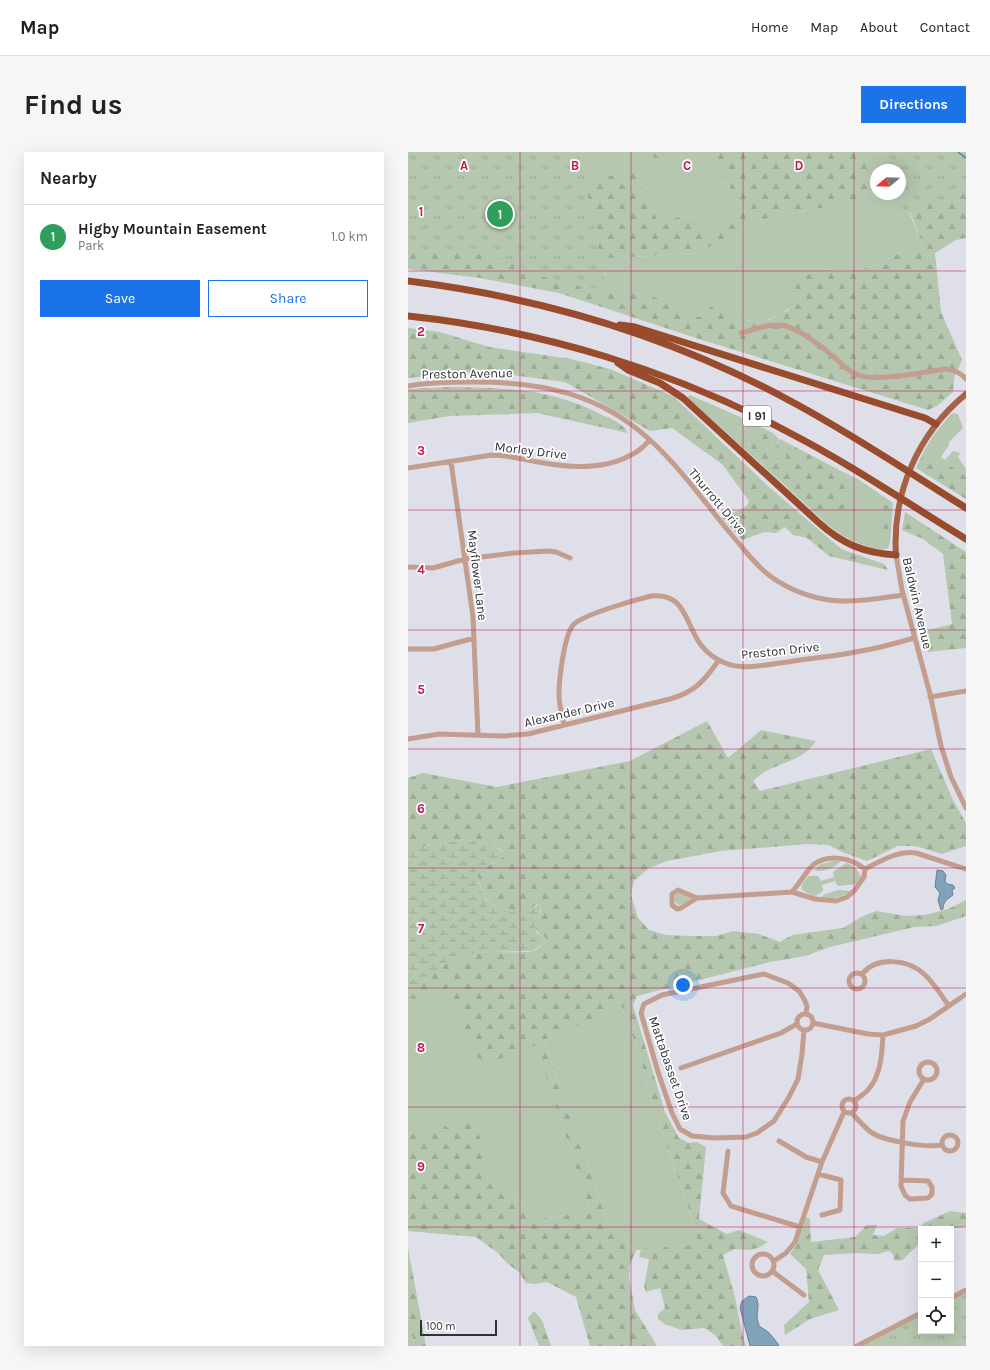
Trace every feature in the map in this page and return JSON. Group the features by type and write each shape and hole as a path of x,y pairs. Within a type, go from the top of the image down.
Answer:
{"highway":[{"name":"I 91","path":"408,281 502,296 553,308 614,326 693,355 755,383 820,418 966,508"},
{"name":"I 91","path":"408,316 506,331 561,344 613,359 676,381 752,414 822,450 966,539"},
{"path":"614,326 626,325 635,327 925,418 936,424"},
{"path":"613,359 626,369 660,383 683,398 832,534 861,549 896,555"}],"main road":[{"name":"Baldwin Avenue","path":"896,555 897,518 904,485 917,452 936,424 952,406 966,394"}],"street":[{"path":"741,333 773,325 785,325 815,342 855,375 862,377 878,378 953,369 966,378"},
{"name":"Preston Avenue","path":"408,386 445,382 496,382 526,384"},
{"name":"Thurrott Drive","path":"526,384 557,389 585,399 620,417 638,430 650,440 676,468 750,557 765,572 780,582 804,594 827,600 864,600 903,595"},
{"name":"Morley Drive","path":"451,462 500,455 558,466 586,466 623,459 636,453 650,440"},
{"path":"408,468 451,462"},
{"name":"Mayflower Lane","path":"451,462 473,617 478,734"},
{"path":"408,567 433,568 465,559 514,553 549,551 556,552 570,558"},
{"name":"Baldwin Avenue","path":"896,555 903,595 930,697 942,752 966,808"},
{"name":"Preston Drive","path":"564,725 559,696 566,642 570,630 574,625 586,617 651,596 667,596 680,606 700,645 705,651 719,660 735,666 751,666 860,652 914,638"},
{"path":"408,649 434,649 474,638"},
{"name":"Alexander Drive","path":"408,739 439,734 528,734 670,699 686,694 701,683 719,660"},
{"path":"930,697 966,691"},
{"path":"865,869 891,856 909,852 966,869"},
{"path":"792,892 814,864 828,859 844,859 865,869"},
{"path":"697,898 679,909 673,906 672,903 672,894 678,890 697,898 792,892 822,901 836,901 851,894 857,888 864,876 865,869"},
{"path":"862,974 867,969 878,963 896,962 907,964 915,967 931,980 949,1006"},
{"name":"Mattabasset Drive","path":"804,1030 798,1080 774,1121 757,1133 746,1137 715,1138 692,1136 680,1130 672,1113 658,1072 641,1013 644,1004 662,994 764,974 788,983 799,991 807,1006 806,1014"},
{"path":"797,1024 804,1030 809,1029 813,1023 868,1034 883,1035 916,1026 930,1020 966,994"},
{"name":"Mattabasset Drive","path":"681,1068 781,1033 797,1024 800,1016 806,1014 811,1016 813,1023"},
{"path":"854,1101 867,1091 875,1079 882,1056 883,1035"},
{"path":"902,1180 928,1181 932,1187 932,1194 928,1198 910,1199 905,1195 901,1186 904,1121 910,1102 924,1079"},
{"path":"774,1261 786,1253 795,1242 822,1162 844,1112 842,1106 844,1101 849,1099 854,1101"},
{"path":"844,1112 849,1114 856,1109 856,1103 854,1101"},
{"path":"852,1113 862,1125 873,1134 889,1140 934,1147 942,1145"},
{"path":"779,1140 806,1157 822,1162"},
{"path":"728,1151 723,1193 731,1206 800,1227"},
{"path":"818,1174 841,1180 840,1210 822,1214"},
{"path":"759,1254 767,1255 774,1261 772,1271 767,1275 759,1275 753,1269 752,1265 755,1257 759,1254"},
{"path":"772,1271 804,1295"},
{"path":"954,1296 966,1290"},
{"path":"857,1346 918,1315"}],"green space":[{"path":"408,152 579,152 584,180 634,172 657,219 693,216 705,232 745,211 723,178 716,152 966,152 966,238 956,240 935,253 941,312 962,360 954,378 953,392 937,406 928,410 696,338 559,293 480,278 408,269","holes":["870,164 906,164 906,200 892,200 900,216 910,212 922,243 868,268 840,271 822,269 789,282 789,310 769,320 750,321 736,318 730,309 710,306 707,318 697,316 680,306 649,295 607,287 601,259 697,253 742,231 759,220 827,207 870,196"]},
{"path":"408,152 579,152 607,290 559,283 491,255 408,249"},
{"path":"579,152 646,152 647,156 668,154 667,152 716,152 723,178 745,211 705,233 693,216 657,219 634,173 584,180"},
{"path":"646,152 668,153 662,159 646,156"},
{"path":"869,152 966,152 966,188 900,216 892,200 906,200 906,164 875,164"},
{"path":"870,196 870,200 892,200 900,216 909,212 922,243 868,268 840,271 822,269 792,306 774,318 763,321 741,319 710,306 708,318 697,316 680,306 649,295 607,287 601,259 697,253 742,231 759,220 827,207"},
{"path":"408,328 440,332 489,347 571,359 610,369 673,396 768,486 841,549 884,564 888,570 829,556 807,538 793,535 785,527 776,533 765,532 742,540 722,518 747,506 749,501 723,465 672,428 650,431 565,382 482,371 408,378"},
{"path":"450,387 510,389 547,395 585,407 611,419 621,425 628,433 537,413 449,416 408,423 408,389"},
{"path":"690,395 773,433 779,439 776,445 777,447 786,454 785,462 773,460 768,457 764,451 771,450 772,439 768,434 748,443 760,460 782,481 780,481 687,397"},
{"path":"953,413 958,414 963,428 949,442 949,445 941,457 945,460 953,451 960,453 958,457 966,469 966,476 949,465 939,465 924,451 933,436"},
{"path":"768,433 772,439 771,450 765,451 767,456 775,457 777,462 785,462 786,454 776,445 780,439 843,472 851,479 854,491 846,507 837,514 826,513 818,516 790,490 766,467 750,446 748,439 762,438 763,434"},
{"path":"924,451 939,465 949,465 966,476 966,499 916,468"},
{"path":"843,472 858,479 893,503 890,543 888,548 877,549 848,538 830,527 818,516 826,513 837,514 851,479"},
{"path":"882,505 887,505 891,509 889,511 890,516 888,529 883,529 878,520 879,514 884,511"},
{"path":"905,512 966,552 966,648 928,652 925,631 952,624 943,554 923,539 902,530"},
{"path":"707,721 728,758 761,730 816,741 801,756 766,771 753,781 760,791 931,749 953,800 966,823 966,846 942,854 915,846 898,846 867,861 842,852 829,845 807,844 721,851 667,861 649,868 634,881 631,895 638,918 649,930 666,935 690,936 717,936 733,931 759,934 780,942 792,935 843,928 861,917 876,911 907,916 925,915 948,909 966,900 966,916 936,926 914,927 830,947 805,956 770,962 637,996 633,1005 665,1112 679,1138 689,1143 697,1142 706,1147 699,1219 727,1234 739,1230 768,1242 758,1248 749,1250 735,1249 723,1255 735,1297 746,1346 723,1346 714,1334 704,1328 681,1330 665,1324 658,1319 658,1314 665,1308 660,1288 646,1292 644,1287 649,1259 639,1257 641,1249 693,1245 697,1240 697,1232 654,1109 639,1054 620,1002 606,1013 544,1040 609,1226 636,1250 630,1265 629,1277 635,1310 657,1346 590,1346 576,1297 547,1282 536,1284 526,1283 519,1272 508,1264 498,1253 476,1237 408,1231 408,1133 420,1135 440,1122 448,1128 460,1122 462,1124 470,1120 481,1139 486,1167 493,1184 516,1196 535,1220 575,1213 589,1207 536,1045 482,1066 470,1042 449,988 408,1001 431,973 447,963 478,953 534,951 544,942 546,938 536,930 536,924 541,912 540,905 537,904 521,915 492,904 484,897 476,872 498,860 504,853 500,849 466,839 420,847 408,847 408,778 423,773 497,787 630,761"},
{"path":"466,839 494,846 504,853 505,856 476,872 485,899 492,904 521,915 539,904 540,912 536,930 538,934 546,938 546,941 533,951 478,953 442,965 426,978 416,994 408,1001 408,847 420,847"},
{"path":"841,861 828,869 821,871 814,870 821,864"},
{"path":"846,863 853,866 860,874 861,877 856,884 839,886 835,881 822,885 823,891 815,896 801,889 808,876 818,876 821,881 834,877 833,872"},
{"path":"839,890 851,891 837,898 821,898 825,894"},
{"path":"679,893 693,898 684,904 678,905 675,902 675,895"},
{"path":"449,987 470,1042 482,1066 536,1044 589,1207 575,1213 535,1220 516,1196 493,1184 486,1167 481,1139 460,1122 448,1128 440,1122 420,1135 408,1133 408,1001"},
{"path":"620,1002 639,1054 654,1109 697,1232 697,1240 693,1245 636,1250 609,1226 544,1040 606,1013"},
{"path":"950,1211 966,1213 966,1226 954,1228 954,1226 920,1226"},
{"path":"806,1218 810,1219 811,1242 855,1237 867,1225 877,1225 873,1235 884,1236 897,1228 918,1228 918,1246 903,1260 895,1261 892,1253 889,1251 878,1254 854,1253 824,1255 818,1270 839,1310 810,1319 785,1335 784,1325 809,1302 806,1269 790,1254 796,1245"},
{"path":"408,1248 426,1346 414,1346 408,1311"},
{"path":"966,1290 966,1346 864,1346 862,1342 918,1313 918,1334 954,1334 954,1294"},
{"path":"408,1311 414,1346 408,1346"},
{"path":"534,1311 542,1320 551,1346 539,1346 528,1318"}],"water":[{"path":"937,870 943,871 946,875 945,881 947,884 953,885 955,888 952,890 953,895 946,901 943,909 941,910 938,900 940,893 935,887"},
{"path":"749,1296 756,1297 758,1307 757,1319 760,1326 769,1333 779,1346 750,1346 740,1308 742,1301"}],"waterway":[{"path":"958,152 966,158"}],"place":[{"name":"Higby Mountain Easement","path":"500,214"}]}
